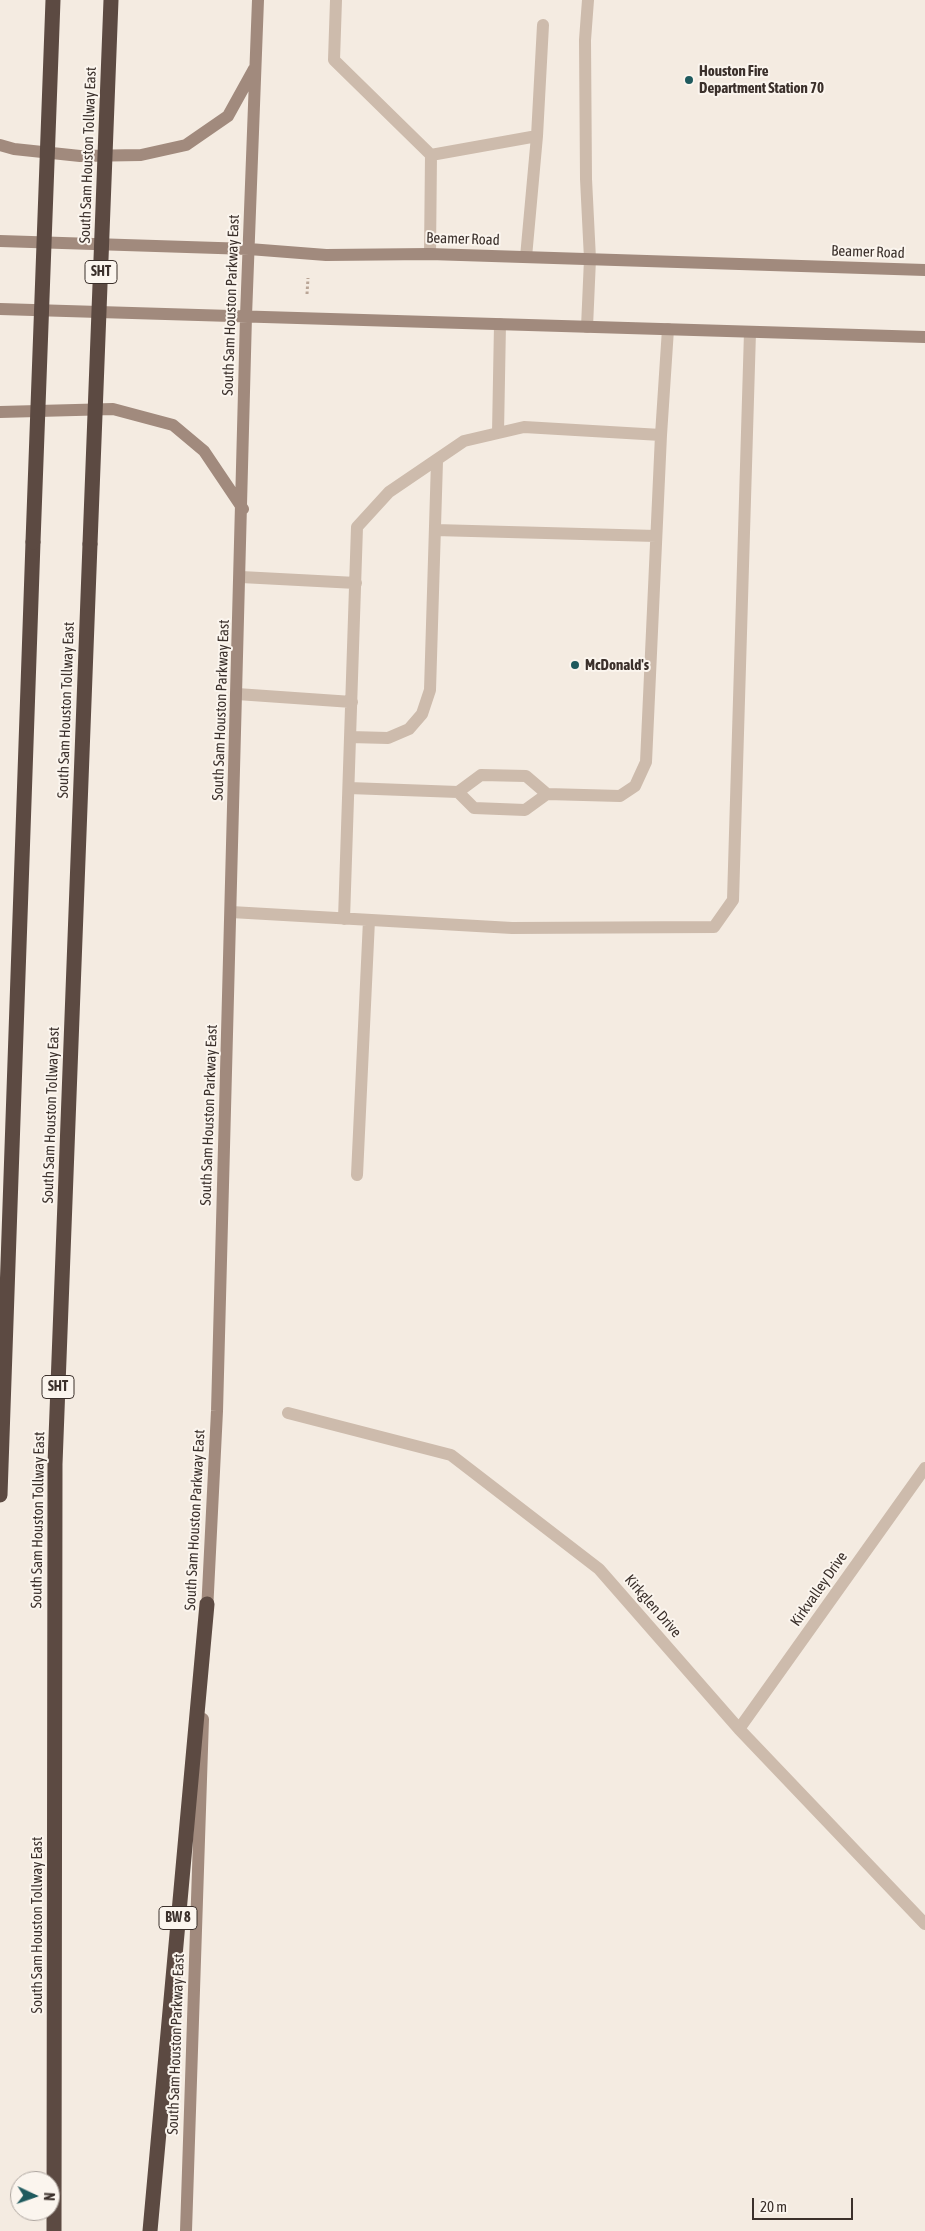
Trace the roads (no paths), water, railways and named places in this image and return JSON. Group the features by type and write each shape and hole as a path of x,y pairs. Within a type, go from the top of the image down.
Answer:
{"highway":[{"path":"0,1495 53,0"},
{"name":"South Sam Houston Tollway East","path":"54,2231 55,1464 111,0"},
{"name":"BW 8","path":"150,2231 207,1604"}],"main road":[{"name":"South Sam Houston Parkway East","path":"186,2231 207,1604 217,1411 241,577 246,316 258,0"},
{"path":"0,145 14,149 89,156 141,155 186,145 228,116 256,65"},
{"name":"Beamer Road","path":"0,241 249,249 326,255 430,254 925,270"},
{"path":"0,309 925,337"},
{"path":"0,412 113,409 173,425 204,451 242,509"}],"street":[{"path":"336,0 334,60 431,155 430,254"},
{"path":"587,327 590,259 586,169 585,40 588,0"},
{"path":"526,258 537,136 544,25"},
{"path":"431,155 537,136"},
{"path":"498,433 500,324"},
{"path":"458,792 474,808 525,810 546,794 620,796 635,786 646,762 661,435 668,329"},
{"path":"231,912 512,928 714,927 733,900 750,332"},
{"path":"344,919 357,527 389,492 464,441 524,427 661,435"},
{"path":"350,737 388,738 409,729 422,714 430,690 437,461"},
{"path":"435,530 656,536"},
{"path":"241,577 356,583"},
{"path":"237,694 352,702"},
{"path":"349,788 458,792 481,775 526,776 546,794"},
{"path":"357,1175 369,920"},
{"name":"Kirkglen Drive","path":"288,1413 451,1455 599,1569 739,1729 925,1924"},
{"name":"Kirkvalley Drive","path":"739,1729 925,1468"}],"place":[{"name":"Houston Fire Department Station 70","path":"689,80"},
{"name":"McDonald's","path":"575,665"}]}
